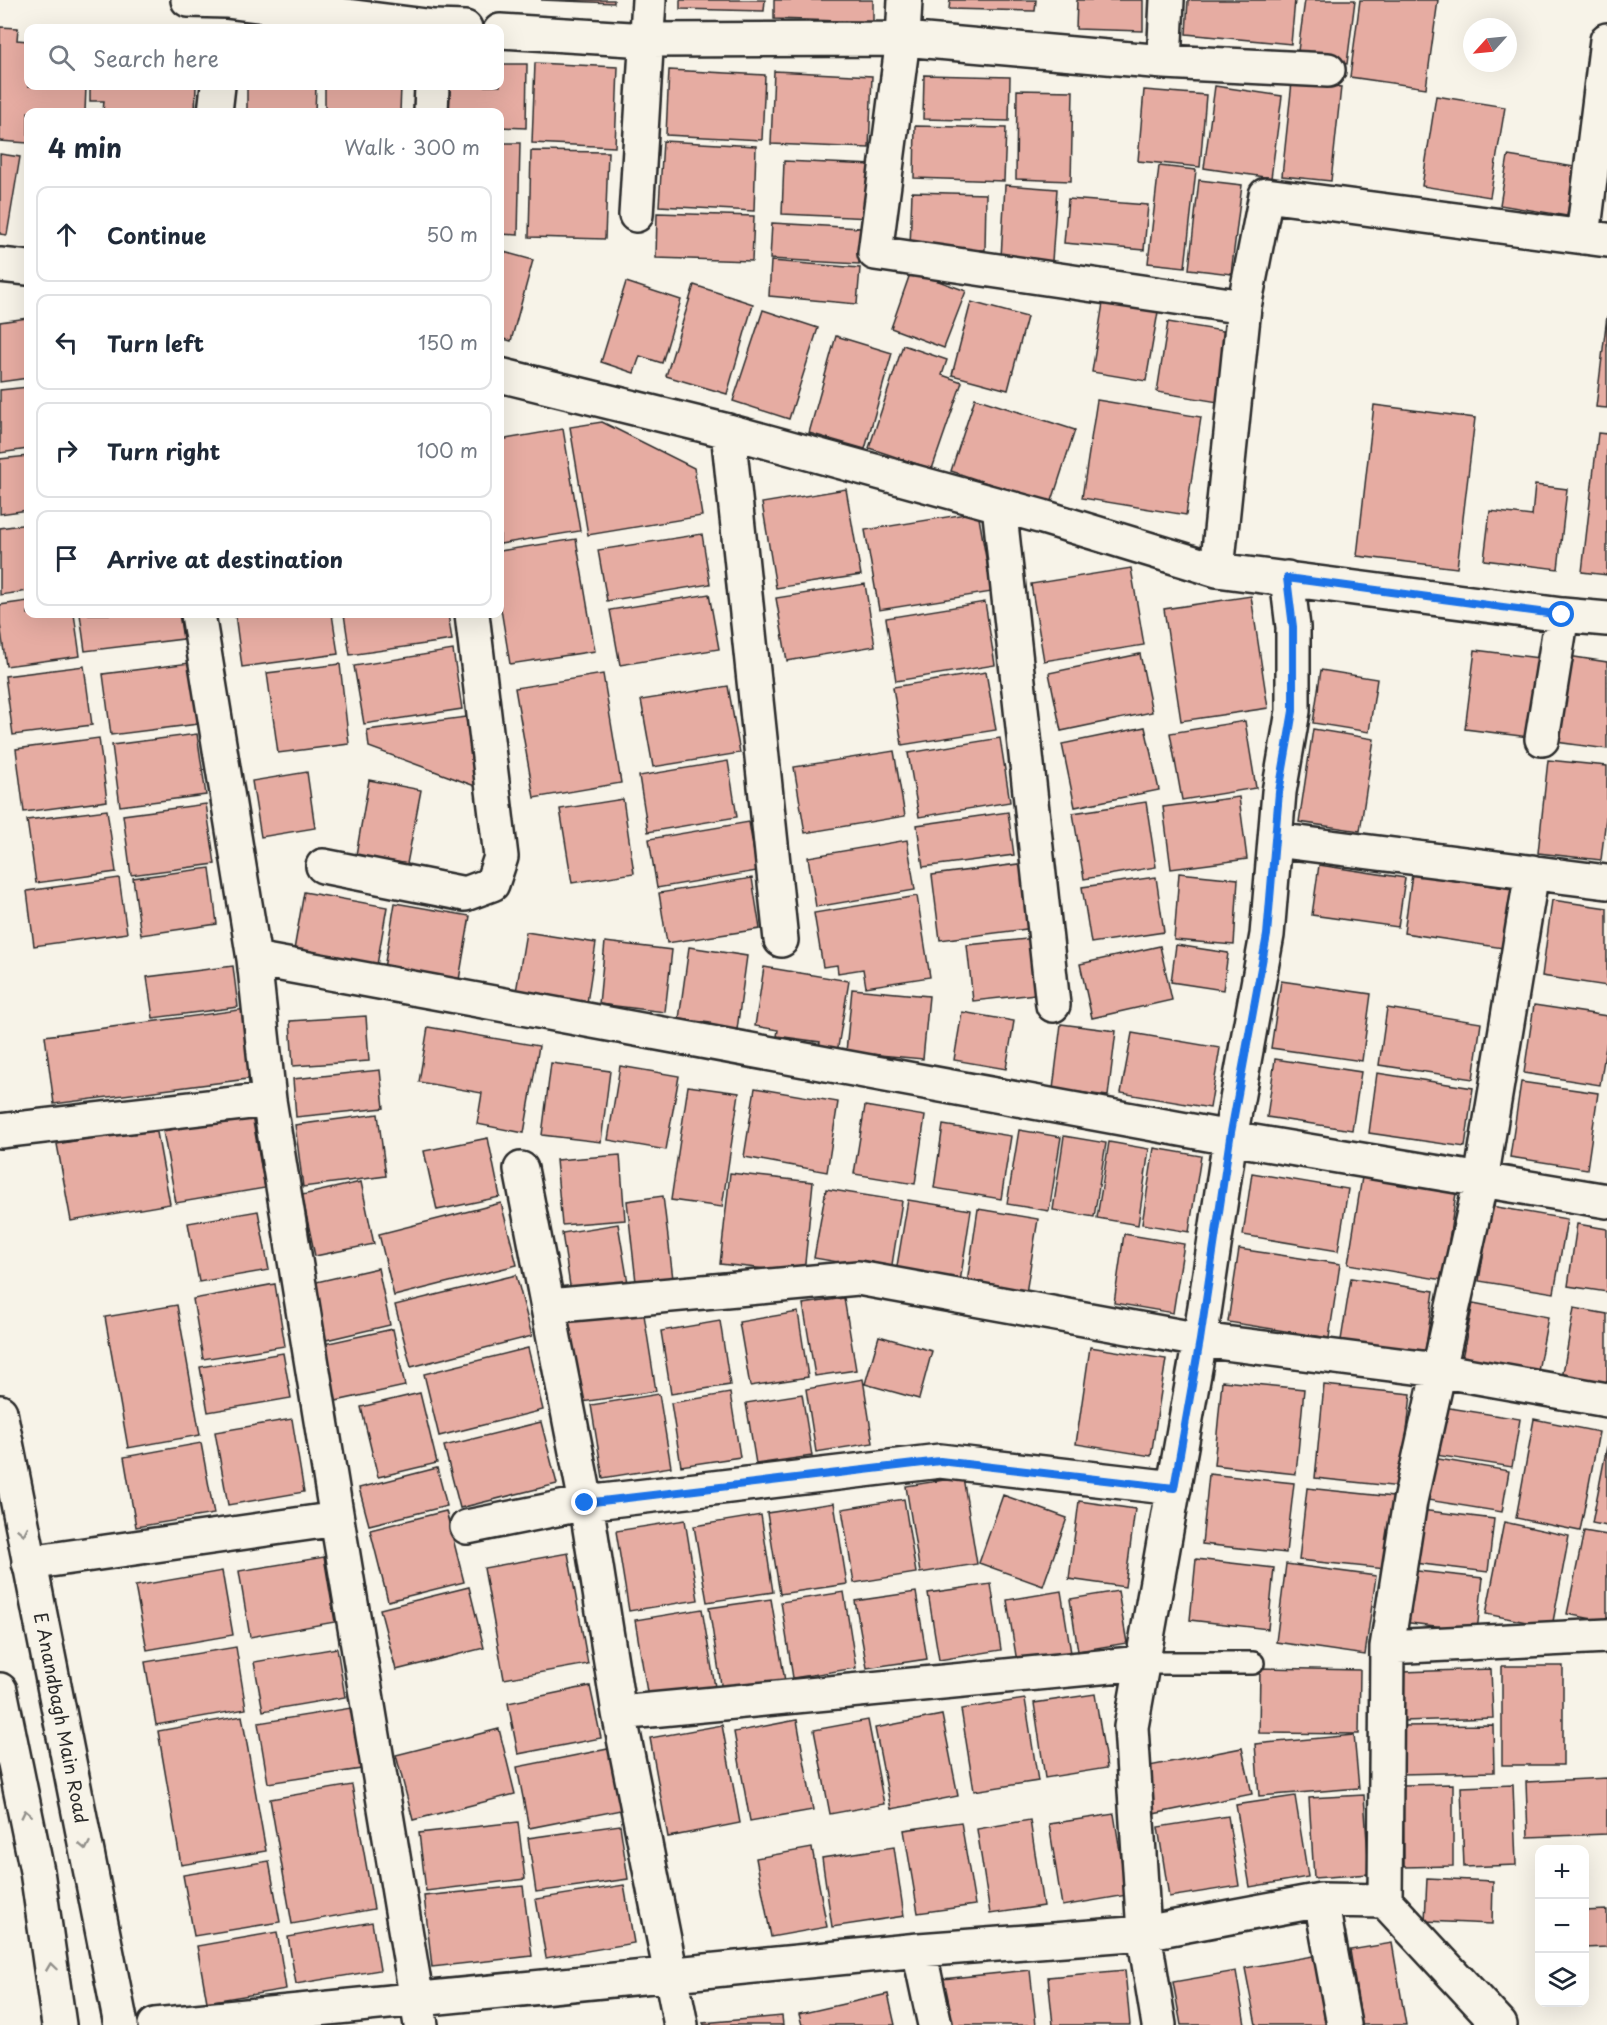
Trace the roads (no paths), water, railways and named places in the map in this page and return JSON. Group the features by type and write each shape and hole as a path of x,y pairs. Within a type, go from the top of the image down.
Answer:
{"street":[{"path":"188,0 225,10 442,21"},
{"path":"636,215 649,0"},
{"path":"905,0 903,39 874,253 1244,307"},
{"path":"1164,62 1167,0"},
{"path":"504,31 647,40 903,39 1164,62 1328,70"},
{"path":"1217,570 1244,307 1266,195 1595,238 1607,40"},
{"path":"215,108 218,90"},
{"path":"431,108 432,90"},
{"path":"0,265 24,268"},
{"path":"504,376 728,430 999,505 1217,570 1607,619"},
{"path":"728,430 781,940"},
{"path":"999,505 1053,1005"},
{"path":"1159,2025 1144,1933 1131,1727 1200,1340 1230,1138 1267,935 1279,792 1293,711 1293,627 1287,578"},
{"path":"1542,739 1562,615"},
{"path":"199,618 254,959 269,1100 336,1519 419,2013"},
{"path":"323,866 465,894 492,884 501,857 472,618"},
{"path":"1275,840 1607,882"},
{"path":"1500,2025 1385,1901 1388,1647 1410,1501 1481,1180 1532,872"},
{"path":"254,959 1230,1138 1607,1201"},
{"path":"0,1131 269,1100"},
{"path":"521,1169 585,1503 619,1713 681,2025"},
{"path":"549,1306 858,1278 1200,1340 1438,1370 1607,1400"},
{"name":"E Anandbagh Main Road","path":"0,1412 121,2025"},
{"path":"467,1527 585,1503 940,1461 1174,1488"},
{"path":"29,1563 336,1519"},
{"path":"1388,1647 1607,1636"},
{"path":"619,1713 1142,1663"},
{"path":"0,1690 38,1871 58,2025"},
{"path":"155,2025 419,2013 670,1975 919,1950 1144,1933 1321,1900 1385,1901"},
{"path":"1321,1900 1344,2025"},
{"path":"919,1950 935,2025"}],"lane":[{"path":"1142,1663 1253,1664"}]}
